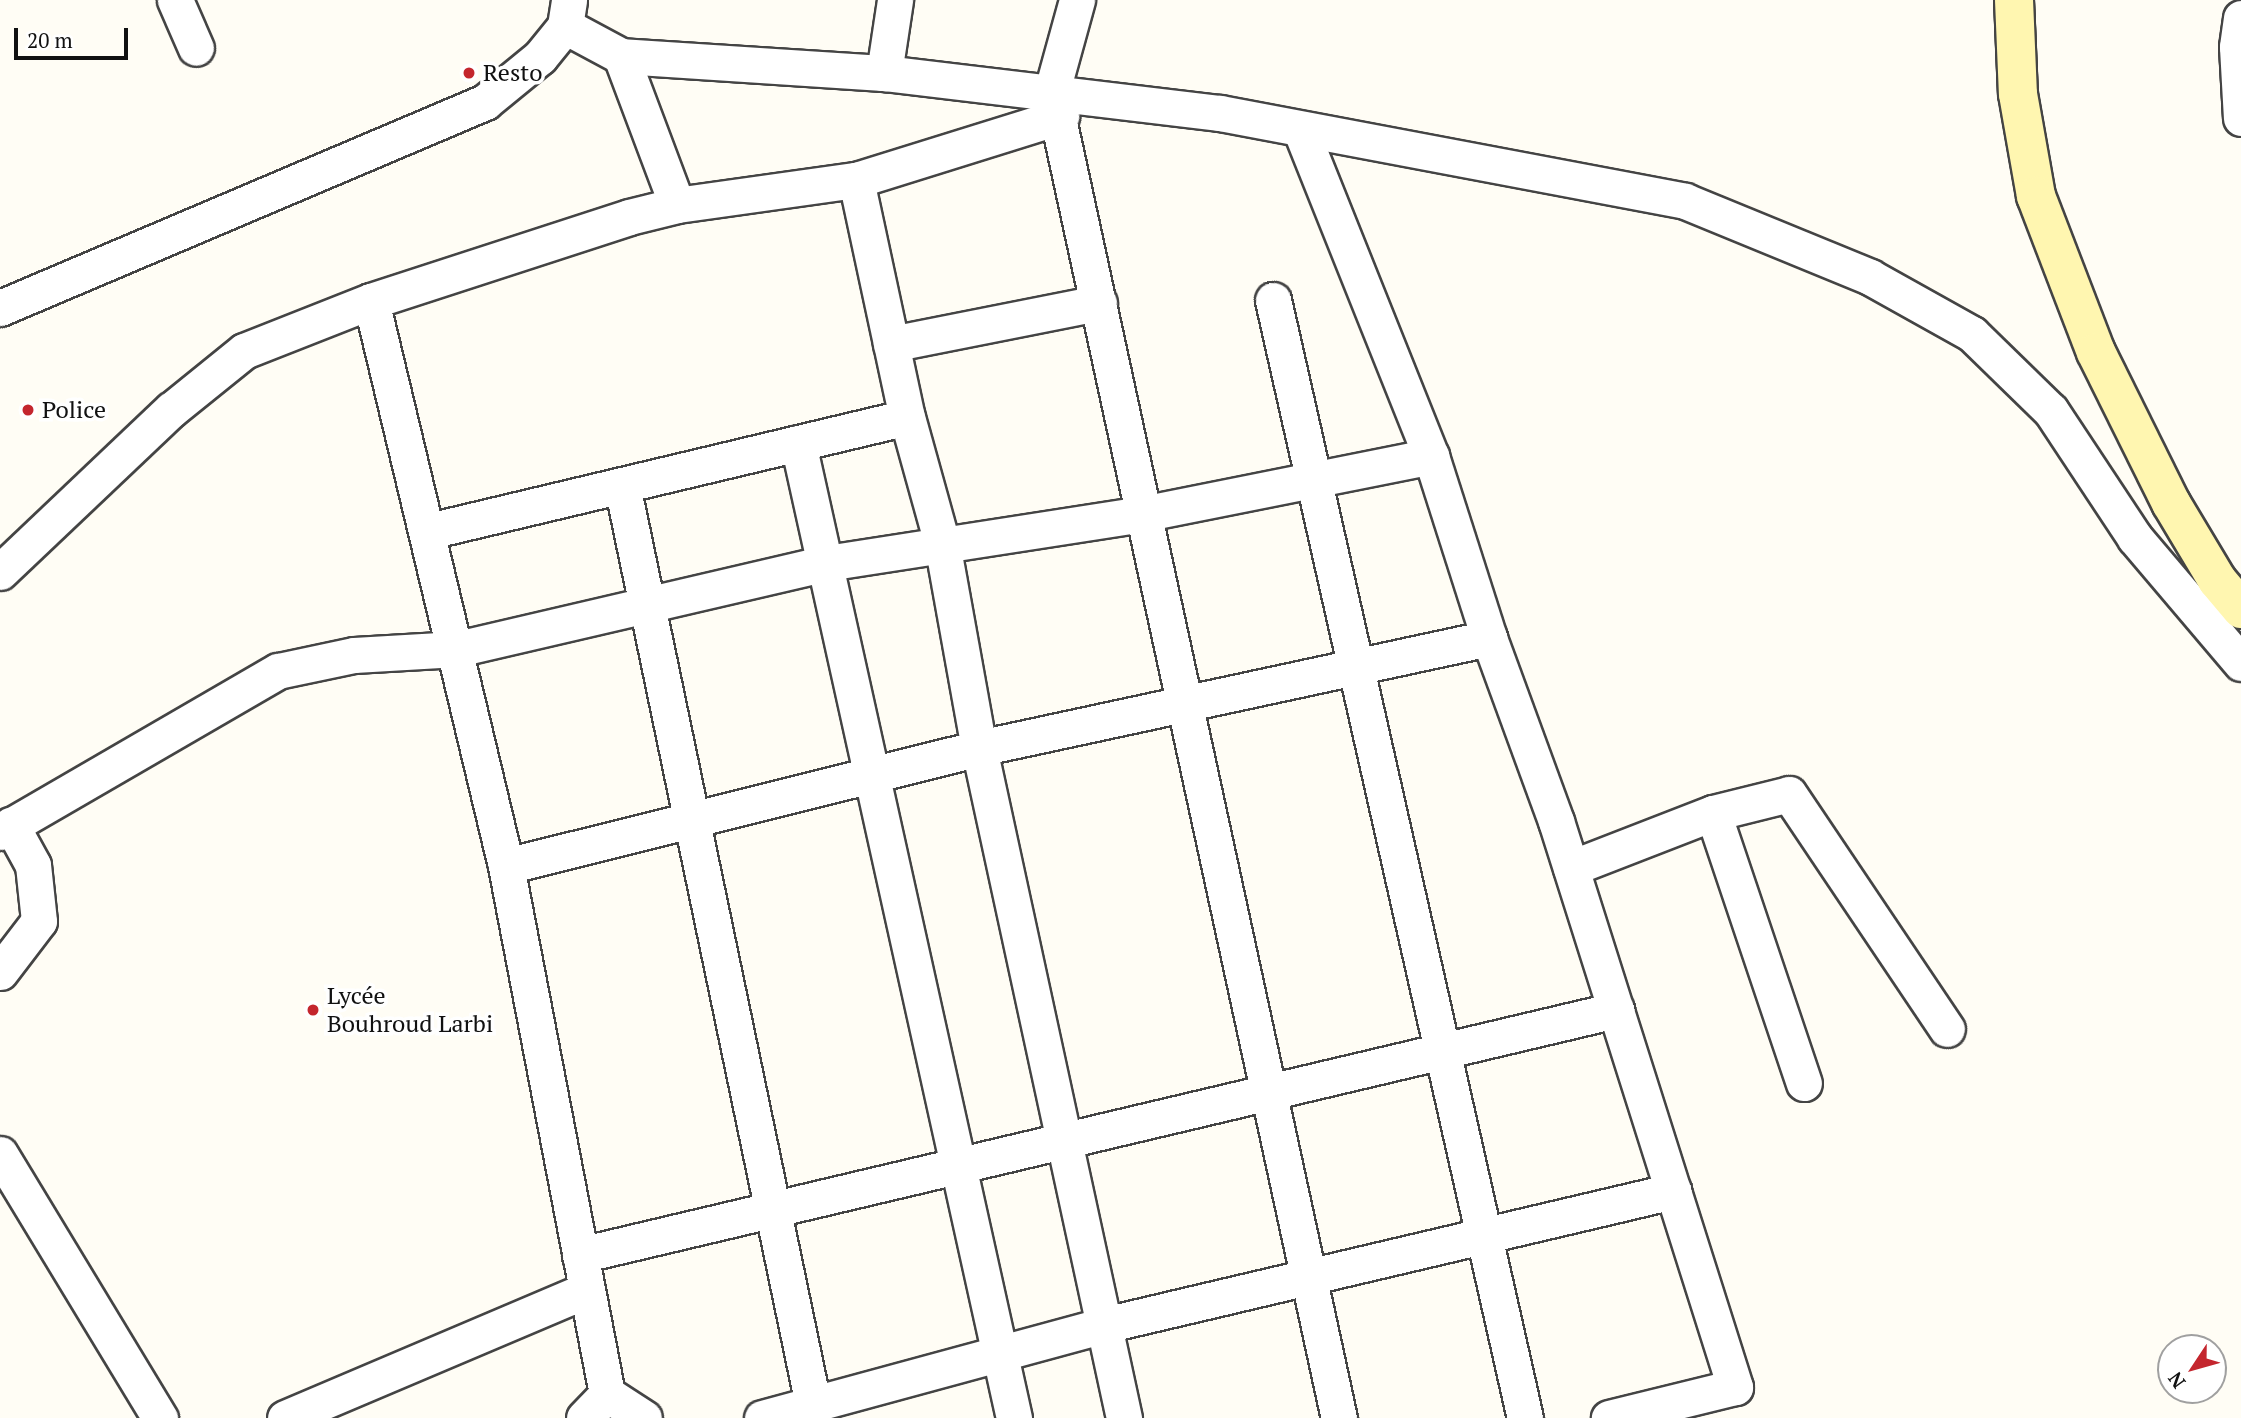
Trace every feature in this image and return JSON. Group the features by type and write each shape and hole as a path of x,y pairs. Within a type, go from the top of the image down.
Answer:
{"main road":[{"path":"2014,0 2018,94 2036,196 2096,352 2171,503 2217,580 2241,609"}],"street":[{"path":"174,0 196,48"},
{"path":"884,74 895,0"},
{"path":"1077,0 1057,104 1142,514 1339,1418"},
{"path":"0,308 485,102 540,57 567,13 621,56 677,205"},
{"path":"2241,18 2237,47 2241,118"},
{"path":"621,56 884,74 1057,104 1220,113 1301,131 1685,201 1870,277 1972,334 2051,411 2135,538 2241,663"},
{"path":"0,572 172,410 244,351 371,301 677,205 856,180 1057,104"},
{"path":"1301,131 1431,456 1489,638 1571,868 1735,1387 1609,1418"},
{"path":"856,180 907,417 942,543 979,748 1124,1418"},
{"path":"1273,300 1525,1418"},
{"path":"371,301 429,531 506,866 587,1290 596,1406 644,1418"},
{"path":"891,344 1099,303"},
{"path":"429,531 907,417"},
{"path":"798,443 1014,1418"},
{"path":"0,972 39,921 33,865 6,828 278,671 354,655 457,649 649,608 826,563 1142,514 1431,456"},
{"path":"622,485 813,1404"},
{"path":"506,866 979,748 1489,638"},
{"path":"1571,868 1713,813 1789,794 1947,1028"},
{"path":"1713,813 1804,1083"},
{"path":"580,1255 1065,1143 1616,1010"},
{"path":"0,1154 160,1418"},
{"path":"762,1418 1104,1325 1673,1191"},
{"path":"285,1418 587,1290"}],"place":[{"name":"Resto","path":"469,73"},
{"name":"Police","path":"28,410"},
{"name":"Lycée Bouhroud Larbi","path":"313,1010"}]}
